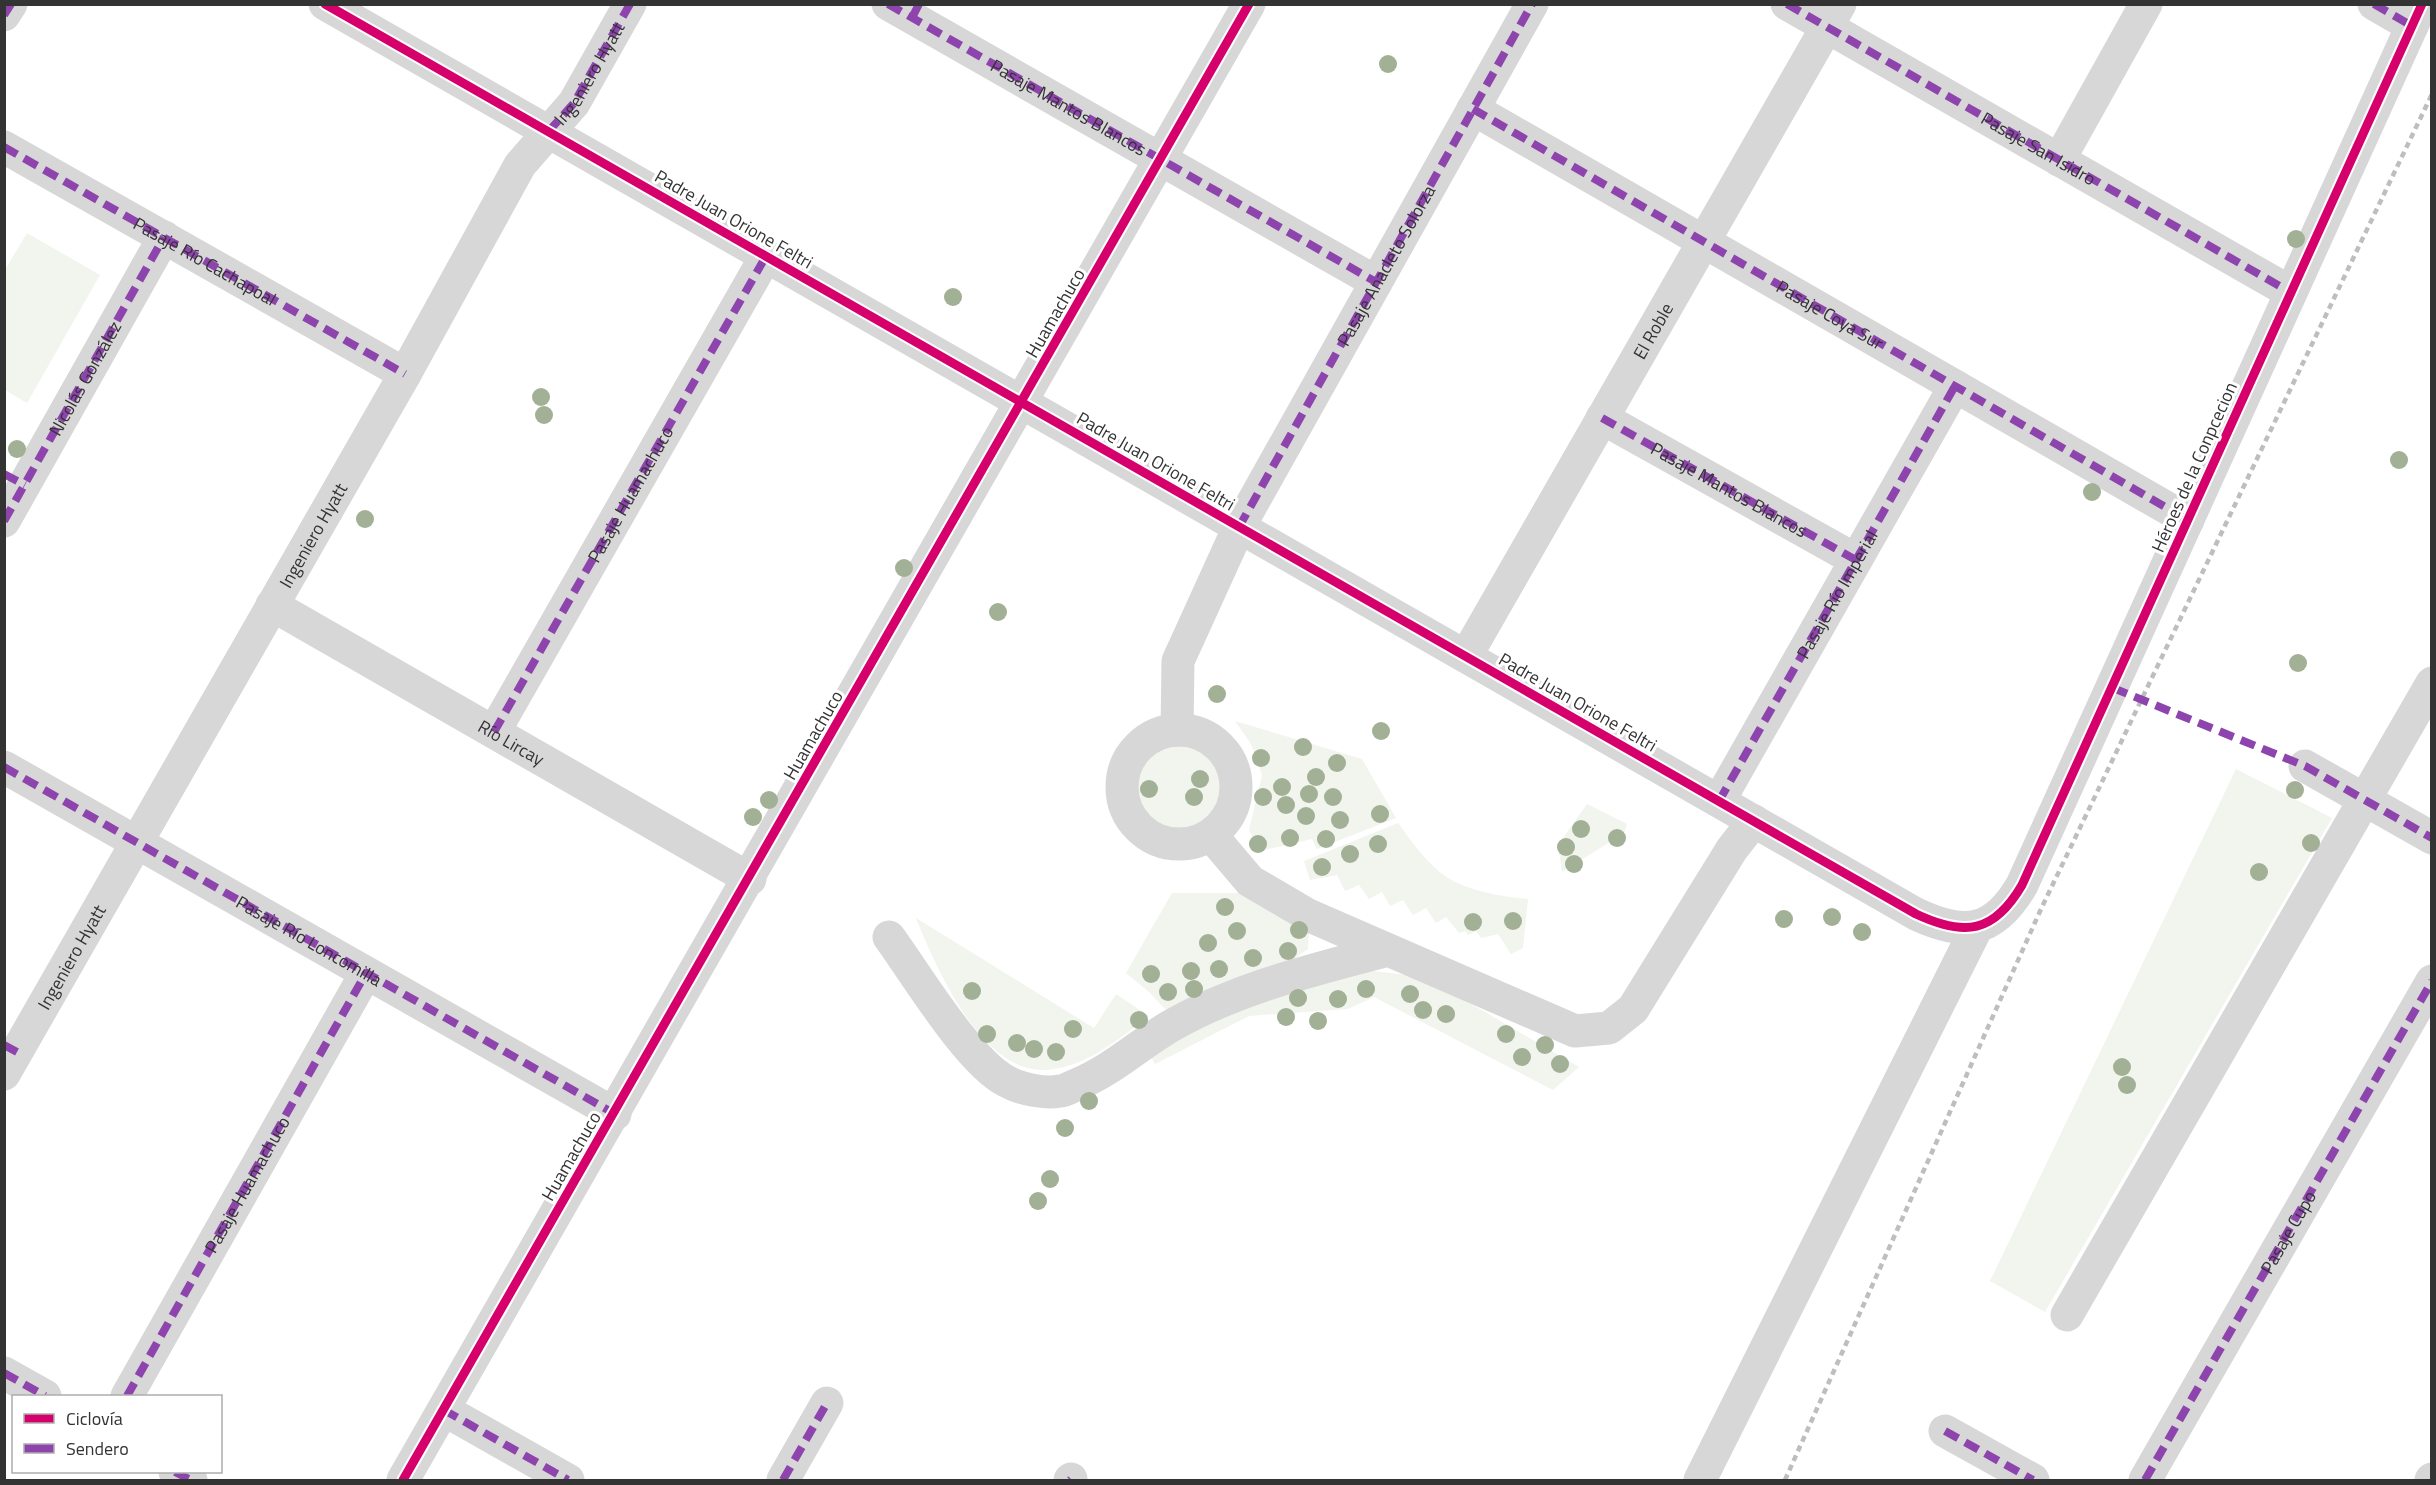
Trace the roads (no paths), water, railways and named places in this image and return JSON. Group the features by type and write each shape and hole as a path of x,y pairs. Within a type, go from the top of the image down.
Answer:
{"street":[{"path":"4,15 11,4"},
{"name":"Ingeniero Hyatt","path":"9,1057 136,842 405,374 520,165 574,103 630,4"},
{"name":"Huamachuco","path":"403,1480 1023,403 1249,4"},
{"name":"Pasaje Anacleto Solorza","path":"1177,730 1178,661 1239,527 1532,4"},
{"name":"Pasaje San Isidro","path":"1787,4 1833,16 2059,160 2290,292"},
{"path":"2059,160 2146,4"},
{"path":"2374,4 2417,15"},
{"name":"Padre Juan Orione Feltri","path":"327,5 1926,919 1957,928 1977,927"},
{"name":"Pasaje Mantos Blancos","path":"906,9 1376,282"},
{"name":"Héroes de la Conpcecion","path":"1977,927 2003,914 2022,885 2417,15"},
{"name":"El Roble","path":"1466,656 1833,16"},
{"name":"Pasaje Coya Sur","path":"1473,109 2188,520"},
{"name":"Pasaje Río Cachapoal","path":"4,147 405,374"},
{"name":"Nicolás González","path":"4,521 15,480 164,237"},
{"name":"Pasaje Huamachuco","path":"494,732 766,256"},
{"name":"Pasaje Río Imperial","path":"1719,801 1955,386"},
{"name":"Pasaje Mantos Blancos","path":"1602,418 1856,560"},
{"name":"Río Lircay","path":"272,605 750,879"},
{"path":"2067,1315 2432,683"},
{"path":"1177,730 1195,733 1212,741 1225,754 1234,771 1236,789 1232,807 1224,823 1211,835 1195,842 1177,844 1160,841 1144,832 1132,820 1124,804 1121,787 1124,770 1132,754 1144,742 1159,734 1177,730"},
{"path":"2305,766 2432,838"},
{"name":"Pasaje Río Loncomilla","path":"4,767 615,1114"},
{"path":"1211,835 1250,881 1308,915 1575,1031 1609,1028 1633,1009 1732,849 1754,821"},
{"path":"1700,1480 1977,927"},
{"path":"889,937 952,1027 980,1060 1006,1081 1031,1090 1060,1091 1099,1076 1169,1027 1231,997 1293,975 1388,950"},
{"name":"Pasaje Huamachuco","path":"128,1395 366,973"},
{"name":"Pasaje Cupo","path":"2145,1480 2432,981"},
{"path":"4,1373 43,1395"},
{"path":"783,1480 827,1403"},
{"path":"444,1410 568,1480"},
{"path":"1945,1431 2032,1480"},
{"path":"177,1473 191,1480"}],"railway":[{"path":"1785,1480 2041,909 2432,94"}]}
